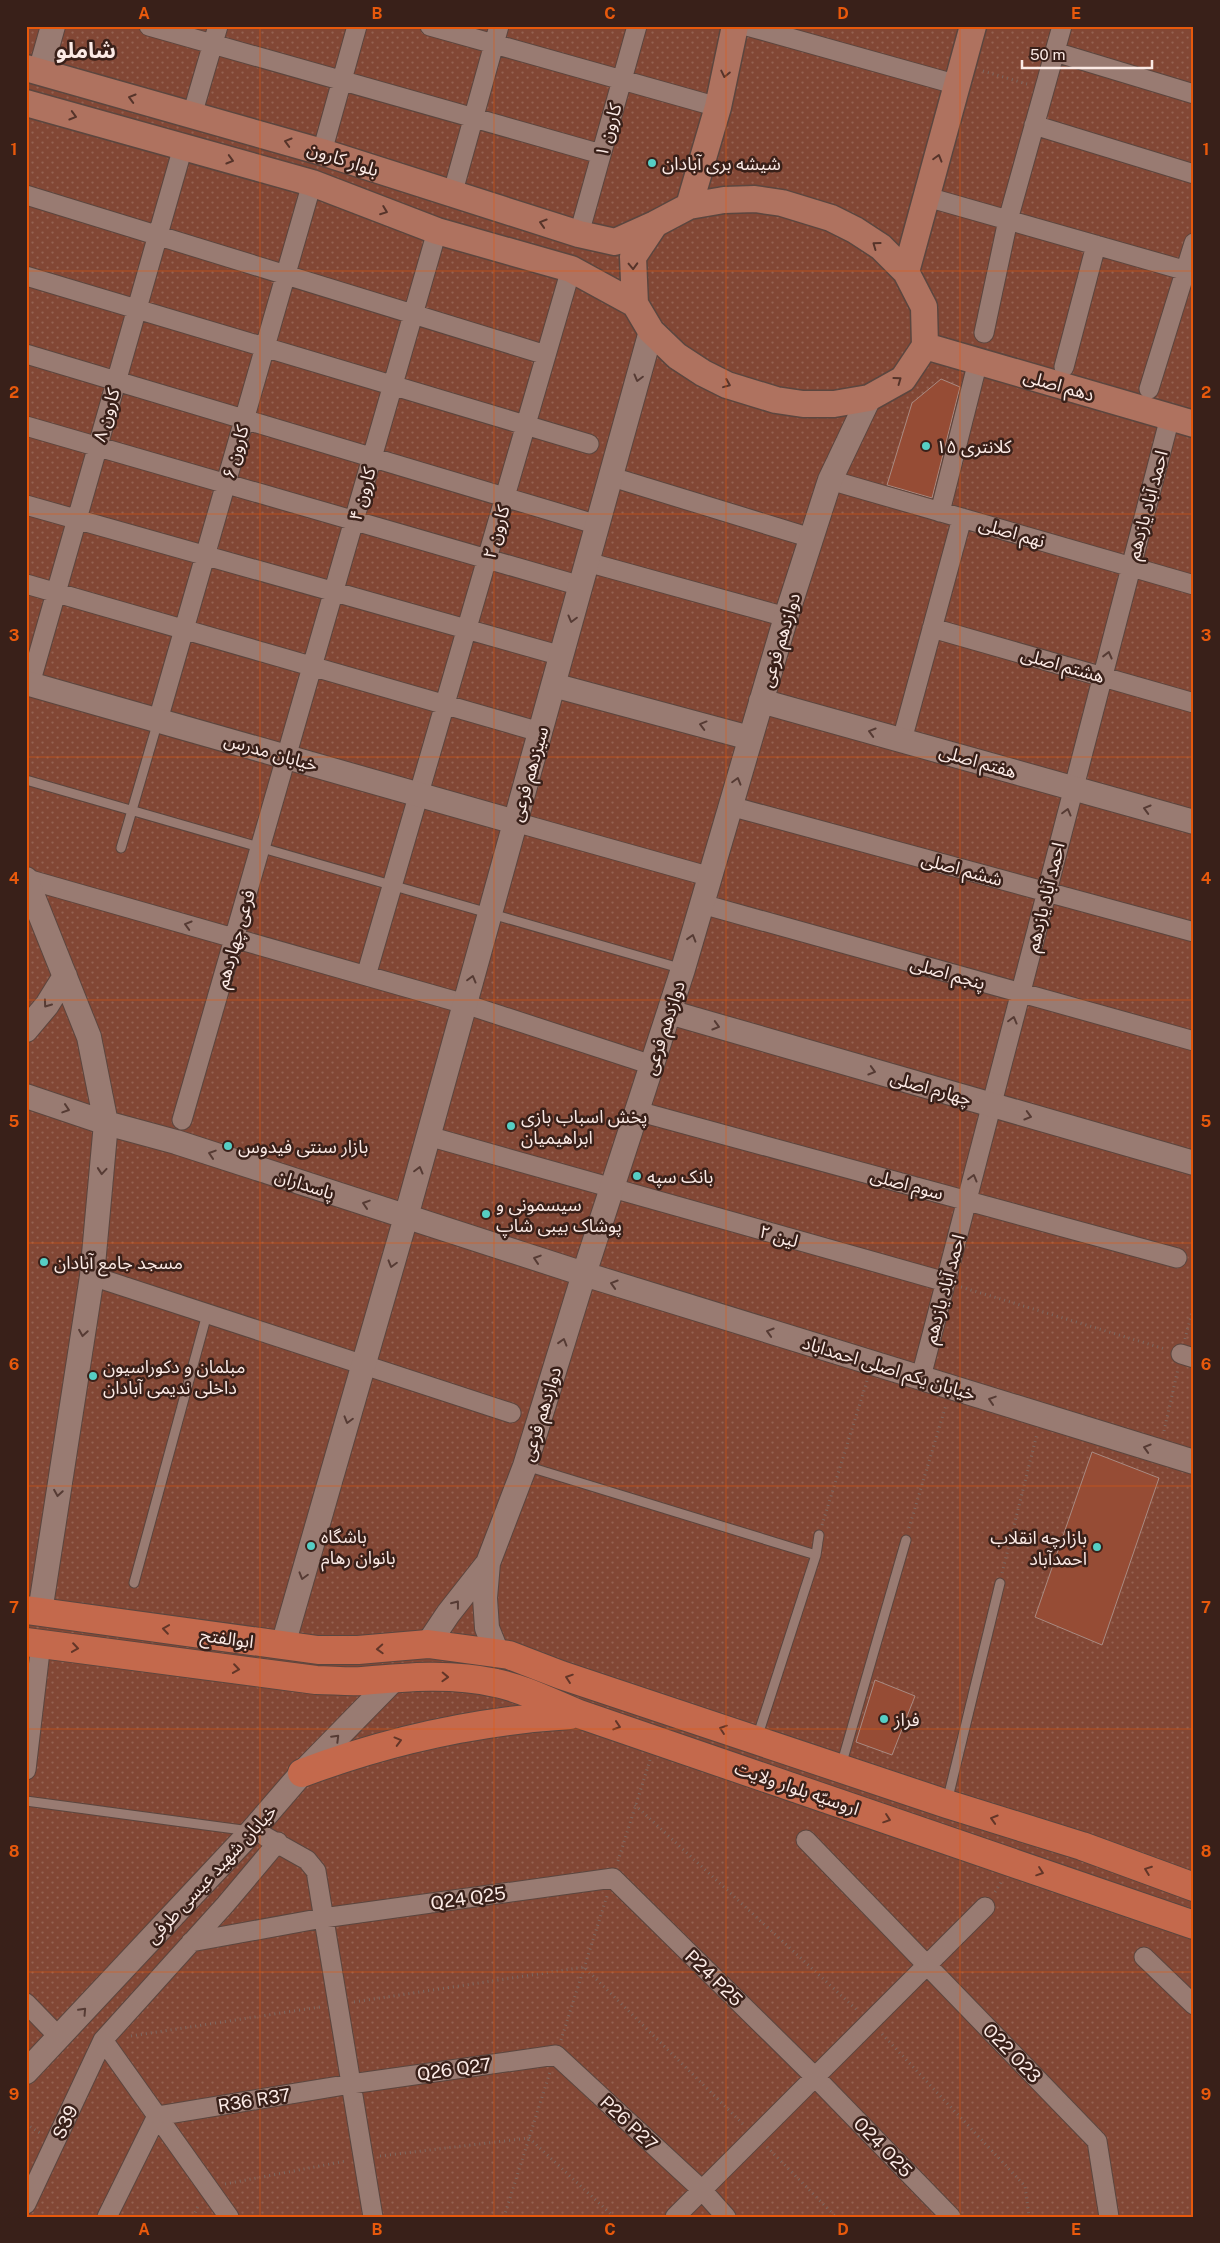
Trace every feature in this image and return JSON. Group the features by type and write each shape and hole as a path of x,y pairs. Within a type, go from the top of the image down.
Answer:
{"main road":[{"path":"689,206 718,106 736,26"},
{"path":"906,272 974,26"},
{"path":"28,109 33,70"},
{"name":"بلوار کارون","path":"33,70 322,152 452,195 579,234 615,242 689,206 724,200 755,199 782,203 823,216 855,230 881,248 906,272 924,307 925,346"},
{"name":"بلوار کارون","path":"28,109 183,147 312,184 437,231 572,268 635,304"},
{"path":"655,224 633,257 635,304 651,331 677,356 703,373 727,385 768,398 803,404 834,404 869,398 903,379 925,346"},
{"name":"دهم اصلی","path":"925,346 1182,420"},
{"name":"ابوالفتح","path":"31,1608 318,1650 358,1650 428,1644"},
{"name":"ابوالفتح","path":"34,1642 316,1680 361,1681 396,1677"},
{"path":"396,1677 428,1644"},
{"name":"اروسیّه بلوار ولایت","path":"428,1644 509,1655 561,1675 836,1767 1082,1846 1194,1887"},
{"name":"اروسیّه بلوار ولایت","path":"396,1677 465,1678 498,1683 579,1714 1194,1925"},
{"path":"302,1773 378,1746 442,1731 498,1721 579,1714"},
{"path":"764,1776 771,1771 775,1763 765,1743"},
{"path":"819,1796 821,1779 836,1767"}],"street":[{"path":"33,70 53,26"},
{"path":"149,26 215,35 342,81 601,154"},
{"path":"322,152 357,26"},
{"path":"430,26 497,35 622,80 718,106"},
{"name":"کارون ۱","path":"579,234 637,26"},
{"path":"747,26 961,75"},
{"path":"984,333 1008,220 1062,26"},
{"path":"192,115 215,35"},
{"path":"452,195 497,35"},
{"path":"1054,52 1194,94"},
{"path":"1034,125 1194,174"},
{"name":"کارون ۸","path":"28,683 56,592 183,147"},
{"name":"کارون ۶","path":"158,720 312,184"},
{"path":"26,195 546,355"},
{"path":"927,197 1189,272"},
{"name":"کارون ۴","path":"287,757 437,231"},
{"path":"1149,389 1189,272 1194,243"},
{"path":"1064,367 1096,245"},
{"name":"کارون ۲","path":"366,976 572,268"},
{"path":"26,276 589,444"},
{"name":"سیزدهم فرعی","path":"283,1645 406,1217 651,331"},
{"path":"26,354 598,525"},
{"path":"940,512 978,361"},
{"name":"دوازدهم فرعی","path":"428,1644 448,1614 488,1563 525,1466 584,1274 683,969 750,738 811,538 830,480 869,398"},
{"name":"احمد آباد یازدهم","path":"921,1377 1131,566 1182,420"},
{"path":"26,426 581,586"},
{"path":"612,477 811,538"},
{"name":"نهم اصلی","path":"830,480 1194,584"},
{"path":"26,505 562,656"},
{"path":"902,740 962,518"},
{"path":"587,562 786,617"},
{"path":"26,584 540,732"},
{"name":"هشتم اصلی","path":"932,628 1194,702"},
{"name":"خیابان مدرس","path":"28,683 515,822"},
{"path":"554,685 750,738"},
{"name":"هفتم اصلی","path":"761,701 1194,822"},
{"name":"فرعی چهاردهم","path":"182,1120 287,757"},
{"name":"ششم اصلی","path":"730,806 1194,932"},
{"path":"515,822 711,877"},
{"path":"26,879 465,1004 652,1065"},
{"path":"26,879 89,1037 106,1123 92,1276 31,1608"},
{"name":"پنجم اصلی","path":"702,904 1194,1041"},
{"path":"26,1030 47,1005 65,976"},
{"name":"چهارم اصلی","path":"669,1012 1194,1164"},
{"name":"پاسداران","path":"26,1096 106,1123 176,1142 584,1274"},
{"name":"سوم اصلی","path":"637,1111 1177,1258"},
{"name":"لین ۲","path":"428,1136 611,1190 946,1282"},
{"name":"خیابان یکم اصلی احمداباد","path":"584,1274 1194,1462"},
{"path":"92,1276 511,1413"},
{"path":"488,1563 485,1598 486,1628 496,1653"},
{"path":"26,1770 34,1642"},
{"name":"خیابان شهید عیسی طرفی","path":"26,2072 252,1831 302,1773 396,1677"},
{"path":"252,1831 278,1842 307,1860 316,1871 373,2217"},
{"name":"O22 O23","path":"806,1840 1097,2141 1109,2217"},
{"name":"S39","path":"26,2204 103,2040 278,1842"},
{"name":"Q24 Q25","path":"191,1942 324,1918 613,1878"},
{"name":"P24 P25","path":"613,1878 815,2077"},
{"path":"675,2217 985,1907"},
{"path":"1144,1956 1194,2005"},
{"path":"26,2003 59,2037"},
{"path":"103,2040 229,2217"},
{"name":"Q26 Q27","path":"351,2084 556,2055"},
{"name":"P26 P27","path":"556,2055 702,2190 726,2217"},
{"name":"O24 O25","path":"815,2077 951,2217"},
{"name":"R36 R37","path":"157,2116 351,2084"},
{"path":"107,2217 157,2116"}],"lane":[{"path":"121,848 158,720"},
{"path":"26,780 683,969"},
{"path":"134,1583 207,1314"},
{"path":"525,1466 816,1555"},
{"path":"765,1743 816,1555 819,1535"},
{"path":"836,1767 906,1540"},
{"path":"947,1804 1000,1583"},
{"path":"26,1801 252,1831"}],"path":[{"path":"961,75 1044,88"},
{"path":"946,1282 1188,1356"},
{"path":"1159,1452 1188,1356 1194,1304"},
{"path":"819,1535 872,1364"},
{"path":"906,1540 952,1387"},
{"path":"1000,1583 1042,1415"},
{"path":"504,2217 657,1740"},
{"path":"635,1805 870,2022 1025,2186 1029,2217"},
{"path":"985,1907 1014,1863"},
{"path":"103,2040 584,1967"},
{"path":"584,1967 836,2217"},
{"path":"193,2217 208,2187 363,2158 529,2138 614,2217"}],"shaded area":[{"path":"26,26 1194,26 1194,2217 26,2217"}],"building":[{"name":"کلانتری ۱۵","path":"941,379 960,387 932,498 887,485 912,403"},
{"name":"بازارچه انقلاب احمدآباد","path":"1092,1452 1159,1478 1102,1645 1035,1617"},
{"name":"فراز","path":"875,1680 915,1696 892,1755 856,1742"}],"place":[{"name":"شیشه بری آبادان","path":"652,163"},
{"name":"کلانتری ۱۵","path":"926,446"},
{"name":"پخش اسباب بازی ابراهیمیان","path":"511,1126"},
{"name":"بازار سنتی فیدوس","path":"228,1146"},
{"name":"بانک سپه","path":"637,1176"},
{"name":"سیسمونی و پوشاک بیبی شاپ","path":"486,1214"},
{"name":"مسجد جامع آبادان","path":"44,1262"},
{"name":"مبلمان و دکوراسیون داخلی ندیمی آبادان","path":"93,1376"},
{"name":"باشگاه بانوان رهام","path":"311,1546"},
{"name":"بازارچه انقلاب احمدآباد","path":"1097,1547"},
{"name":"فراز","path":"884,1719"}],"district":[{"name":"شاملو","path":"86,50"}]}
